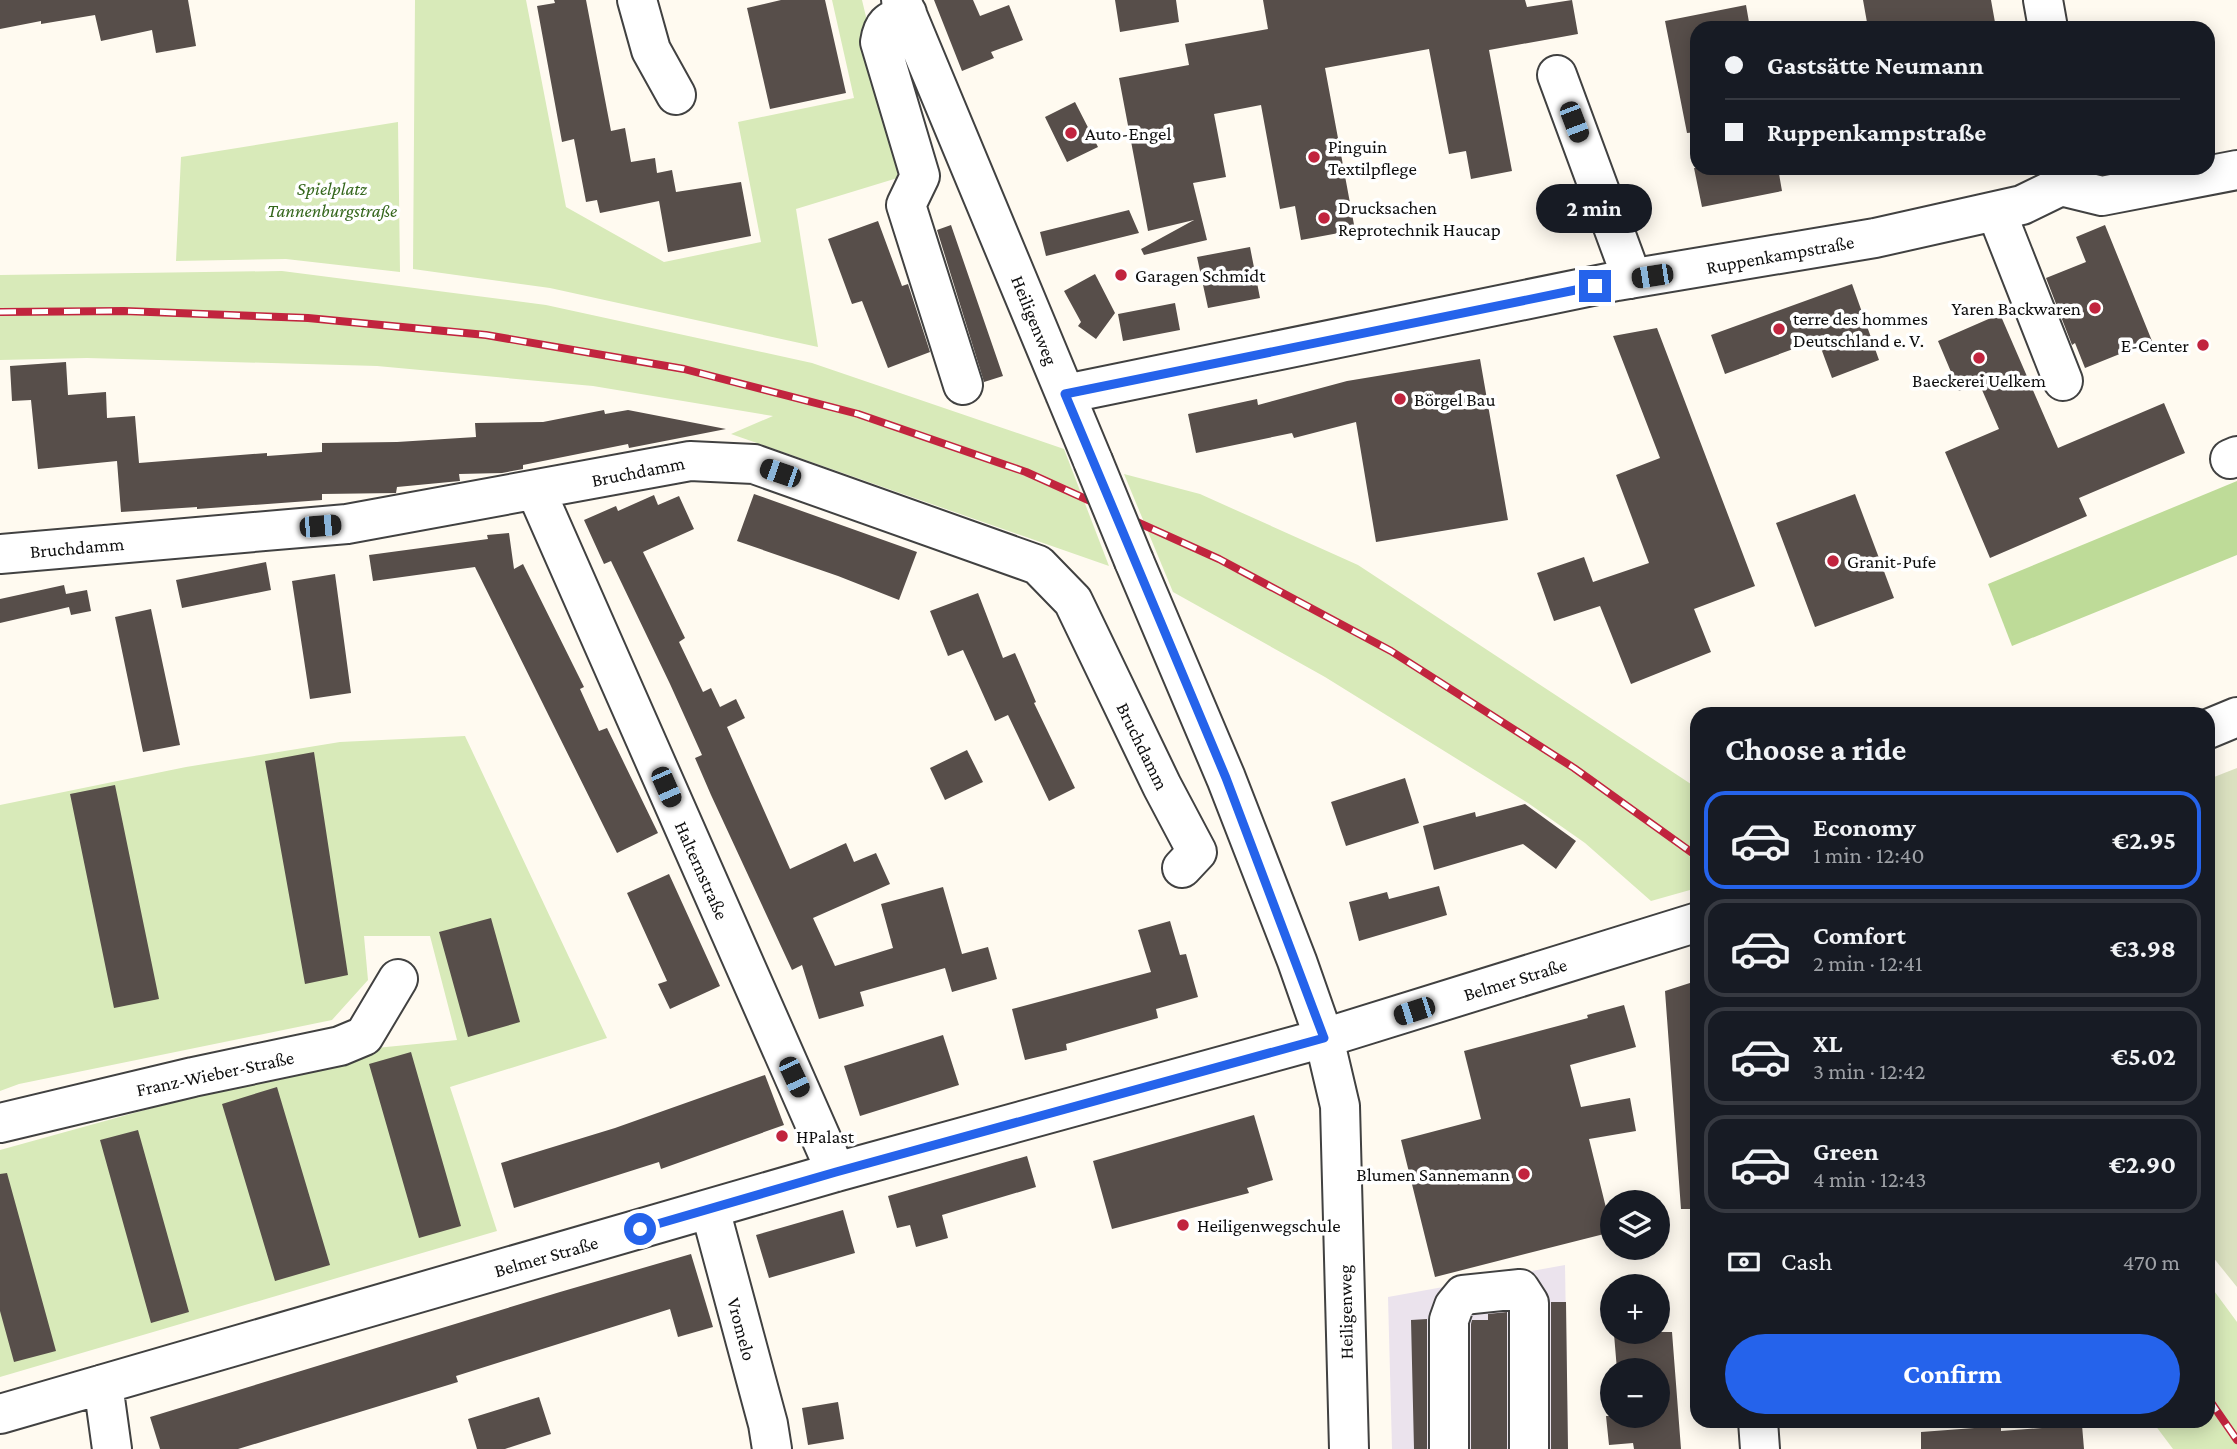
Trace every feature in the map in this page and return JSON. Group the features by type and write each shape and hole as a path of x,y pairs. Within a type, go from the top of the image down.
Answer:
{"street":[{"path":"638,0 651,50 676,95"},
{"path":"2043,0 2048,21"},
{"path":"904,7 882,29 880,42 920,176 906,205 963,386"},
{"name":"Heiligenweg","path":"904,7 1226,778 1324,1038 1340,1106 1349,1449"},
{"path":"1557,75 1626,261 1630,279"},
{"path":"2215,174 2237,170"},
{"path":"2063,177 2102,196 2211,175"},
{"name":"Ruppenkampstraße","path":"1065,394 1630,279 1875,238 2022,205 2063,177"},
{"path":"1996,211 2063,381"},
{"name":"Bruchdamm","path":"0,554 347,524 690,461 754,464 1038,565 1073,601 1162,786 1197,852 1182,868"},
{"name":"Halternstraße","path":"536,491 836,1172"},
{"path":"2215,726 2237,717"},
{"name":"Belmer Straße","path":"0,1414 836,1172 1324,1038 1689,925"},
{"name":"Franz-Wieber-Straße","path":"0,1123 193,1077 340,1046 364,1036 398,979"},
{"name":"Vromelo","path":"710,1209 768,1424 772,1449"},
{"path":"1450,1449 1448,1320 1454,1306 1463,1295 1520,1289 1528,1303 1528,1449"},
{"path":"103,1384 112,1449"},
{"path":"1758,1428 1760,1449"}],"shaded area":[{"path":"1565,1265 1568,1449 1392,1449 1388,1297"}],"green space":[{"path":"415,0 526,0 566,207 664,262 761,242 738,122 854,98 832,0 862,0 904,176 796,209 818,347 550,288 413,269"},
{"name":"Spielplatz Tannenburgstraße","path":"398,122 400,272 286,259 176,261 181,157"},
{"path":"282,271 546,305 812,363 1064,449 1109,566 731,434 773,416 593,386 377,366 87,358 0,360 0,275"},
{"path":"1124,474 1200,494 1358,565 1690,783 1690,890 1651,901 1585,843 1528,803 1325,677 1173,592"},
{"path":"2237,481 2237,555 2012,646 1988,584"},
{"path":"465,736 607,1038 450,1087 497,1231 0,1377 0,1150 366,1049 457,1040 430,936 364,936 368,980 332,1020 19,1084 0,1091 0,805 186,767 340,742"},
{"path":"2237,768 2237,1287 2215,1260 2215,777"},
{"path":"2215,1292 2237,1322 2237,1449 2173,1449 2157,1428 2215,1428"}],"building":[{"path":"0,0 188,0 196,46 156,53 152,30 101,41 95,15 0,29"},
{"path":"554,0 586,0 611,131 625,128 631,162 655,158 657,173 672,170 676,192 741,182 751,236 668,252 659,201 600,213 597,200 586,202 574,139 562,142 537,6 555,3"},
{"path":"781,0 825,0 846,93 770,109 747,8"},
{"path":"934,0 973,0 980,16 1009,5 1023,40 991,52 994,58 962,71"},
{"path":"1115,0 1176,0 1179,22 1120,32"},
{"path":"1263,0 1525,0 1527,7 1572,0 1578,34 1489,50 1512,171 1471,179 1466,151 1449,154 1429,49 1325,68 1355,230 1301,240 1295,206 1280,209 1261,105 1214,114 1226,177 1193,183 1207,240 1144,255 1141,249 1194,220 1148,231 1119,78 1189,65 1185,44 1268,29"},
{"path":"1863,0 1991,0 1995,21 1867,21"},
{"path":"1746,5 1749,21 1690,21 1690,133 1687,133 1665,21"},
{"path":"1075,102 1098,147 1067,162 1045,117"},
{"path":"1695,175 1779,175 1782,191 1702,207"},
{"path":"1129,210 1139,233 1046,256 1040,232"},
{"path":"878,221 902,286 908,284 930,352 888,368 862,301 852,304 828,239"},
{"path":"951,225 1003,376 984,382 937,230"},
{"path":"2105,225 2152,341 2085,368 2075,343 2072,345 2046,278 2086,262 2076,237"},
{"path":"1250,247 1260,298 1208,308 1197,257"},
{"path":"1095,274 1115,313 1096,339 1078,326 1081,322 1064,291"},
{"path":"1852,284 1879,360 1832,378 1818,340 1725,374 1711,335"},
{"path":"1175,303 1180,330 1123,341 1118,314"},
{"path":"2000,314 2058,448 2164,403 2185,453 2079,498 2087,516 1990,558 1945,452 1999,429 1979,383 1959,391 1938,341"},
{"path":"1657,328 1755,586 1694,609 1711,652 1631,684 1600,606 1554,621 1537,573 1584,557 1593,582 1649,563 1616,475 1660,458 1613,336"},
{"path":"1480,359 1508,520 1376,542 1356,422 1294,438 1292,433 1196,453 1188,414 1257,399 1258,405 1347,381"},
{"path":"66,362 68,395 106,392 107,418 135,416 139,463 267,453 267,456 322,452 322,443 476,437 475,423 543,422 604,410 605,414 628,410 726,429 629,448 628,444 523,465 523,469 502,473 459,474 460,481 397,487 396,493 322,494 322,500 121,512 117,461 38,469 31,400 12,401 10,366"},
{"path":"754,494 917,552 899,600 737,541"},
{"path":"1855,494 1894,598 1815,627 1776,523"},
{"path":"654,495 658,505 679,496 694,529 643,552 685,638 679,642 703,692 711,688 720,707 736,699 745,718 727,727 790,869 846,843 854,862 876,853 890,884 813,918 835,966 893,948 881,904 943,887 962,954 988,947 997,979 952,992 945,968 860,992 864,1006 819,1019 802,965 792,970 711,795 695,758 702,755 670,684 611,561 604,564 584,520 616,506 618,511"},
{"path":"509,533 514,569 523,564 584,687 580,689 599,731 607,728 658,833 617,853 475,567 373,581 369,555 488,539 487,535"},
{"path":"266,562 271,590 182,608 176,580"},
{"path":"335,574 351,693 310,699 292,581"},
{"path":"64,585 66,594 87,590 91,611 71,615 69,607 0,623 0,599"},
{"path":"978,593 1003,658 1015,653 1036,702 1034,703 1075,788 1049,801 1008,715 995,721 963,650 948,656 930,611"},
{"path":"151,609 180,745 143,752 115,617"},
{"path":"967,750 983,782 945,800 930,768"},
{"path":"314,752 348,975 305,984 265,761"},
{"path":"1405,778 1419,823 1346,846 1331,802"},
{"path":"115,785 159,999 114,1008 70,794"},
{"path":"1525,804 1576,841 1556,869 1523,844 1434,870 1423,826 1475,812 1476,817"},
{"path":"669,874 720,986 670,1009 658,984 667,981 627,893"},
{"path":"1439,886 1447,915 1359,941 1349,902 1387,892 1389,899"},
{"path":"491,918 520,1022 468,1037 439,932"},
{"path":"1170,921 1180,955 1186,954 1198,997 1156,1009 1158,1018 1066,1044 1067,1050 1025,1060 1012,1009 1151,972 1138,930"},
{"path":"1690,983 1690,1209 1681,1209 1665,991"},
{"path":"1624,1005 1636,1047 1570,1065 1581,1107 1630,1098 1636,1131 1589,1139 1602,1190 1600,1235 1435,1277 1401,1140 1481,1119 1464,1051 1588,1018 1587,1015"},
{"path":"943,1035 959,1085 860,1116 844,1066"},
{"path":"411,1052 461,1226 419,1238 369,1064"},
{"path":"765,1075 784,1125 661,1169 659,1162 514,1208 501,1163 615,1128"},
{"path":"277,1087 330,1265 275,1281 222,1104"},
{"path":"1254,1115 1273,1180 1247,1188 1249,1193 1112,1229 1093,1161"},
{"path":"138,1130 189,1312 151,1323 100,1140"},
{"path":"1027,1156 1036,1187 942,1215 948,1238 916,1247 910,1225 897,1228 888,1196"},
{"path":"7,1173 56,1351 14,1362 0,1311 0,1174"},
{"path":"843,1210 855,1253 769,1278 756,1235"},
{"path":"691,1254 713,1327 678,1337 670,1309 456,1376 458,1382 238,1449 160,1449 150,1417"},
{"path":"1551,1302 1566,1302 1568,1449 1551,1449"},
{"path":"1507,1312 1507,1449 1471,1449 1472,1320 1488,1320 1488,1314"},
{"path":"1427,1319 1427,1449 1414,1449 1411,1320"},
{"path":"1672,1332 1681,1449 1634,1449 1633,1443 1609,1445 1607,1428 1670,1428 1670,1358 1616,1358 1615,1344 1670,1344"},
{"path":"539,1397 551,1434 505,1449 477,1449 468,1419"},
{"path":"838,1402 844,1439 808,1445 802,1408"},
{"path":"1974,1428 2001,1428 2001,1431 2082,1428 2084,1449 1921,1449 1921,1432"}],"railway":[{"path":"0,312 124,311 308,318 486,335 684,369 858,414 1026,472 1219,559 1391,651 1574,768 1690,851"},
{"path":"2215,1408 2237,1440"}],"place":[{"name":"Auto-Engel","path":"1071,133"},
{"name":"Pinguin Textilpflege","path":"1314,157"},
{"name":"Drucksachen Reprotechnik Haucap","path":"1324,218"},
{"name":"Garagen Schmidt","path":"1121,275"},
{"name":"Yaren Backwaren","path":"2095,308"},
{"name":"terre des hommes Deutschland e. V.","path":"1779,329"},
{"name":"E-Center","path":"2203,345"},
{"name":"Baeckerei Uelkem","path":"1979,358"},
{"name":"Börgel Bau","path":"1400,399"},
{"name":"Granit-Pufe","path":"1833,561"},
{"name":"HPalast","path":"782,1136"},
{"name":"Blumen Sannemann","path":"1524,1174"},
{"name":"Heiligenwegschule","path":"1183,1225"}],"route":[{"path":"640,1229 836,1172 1324,1038 1226,778 1065,394 1595,286"}]}
